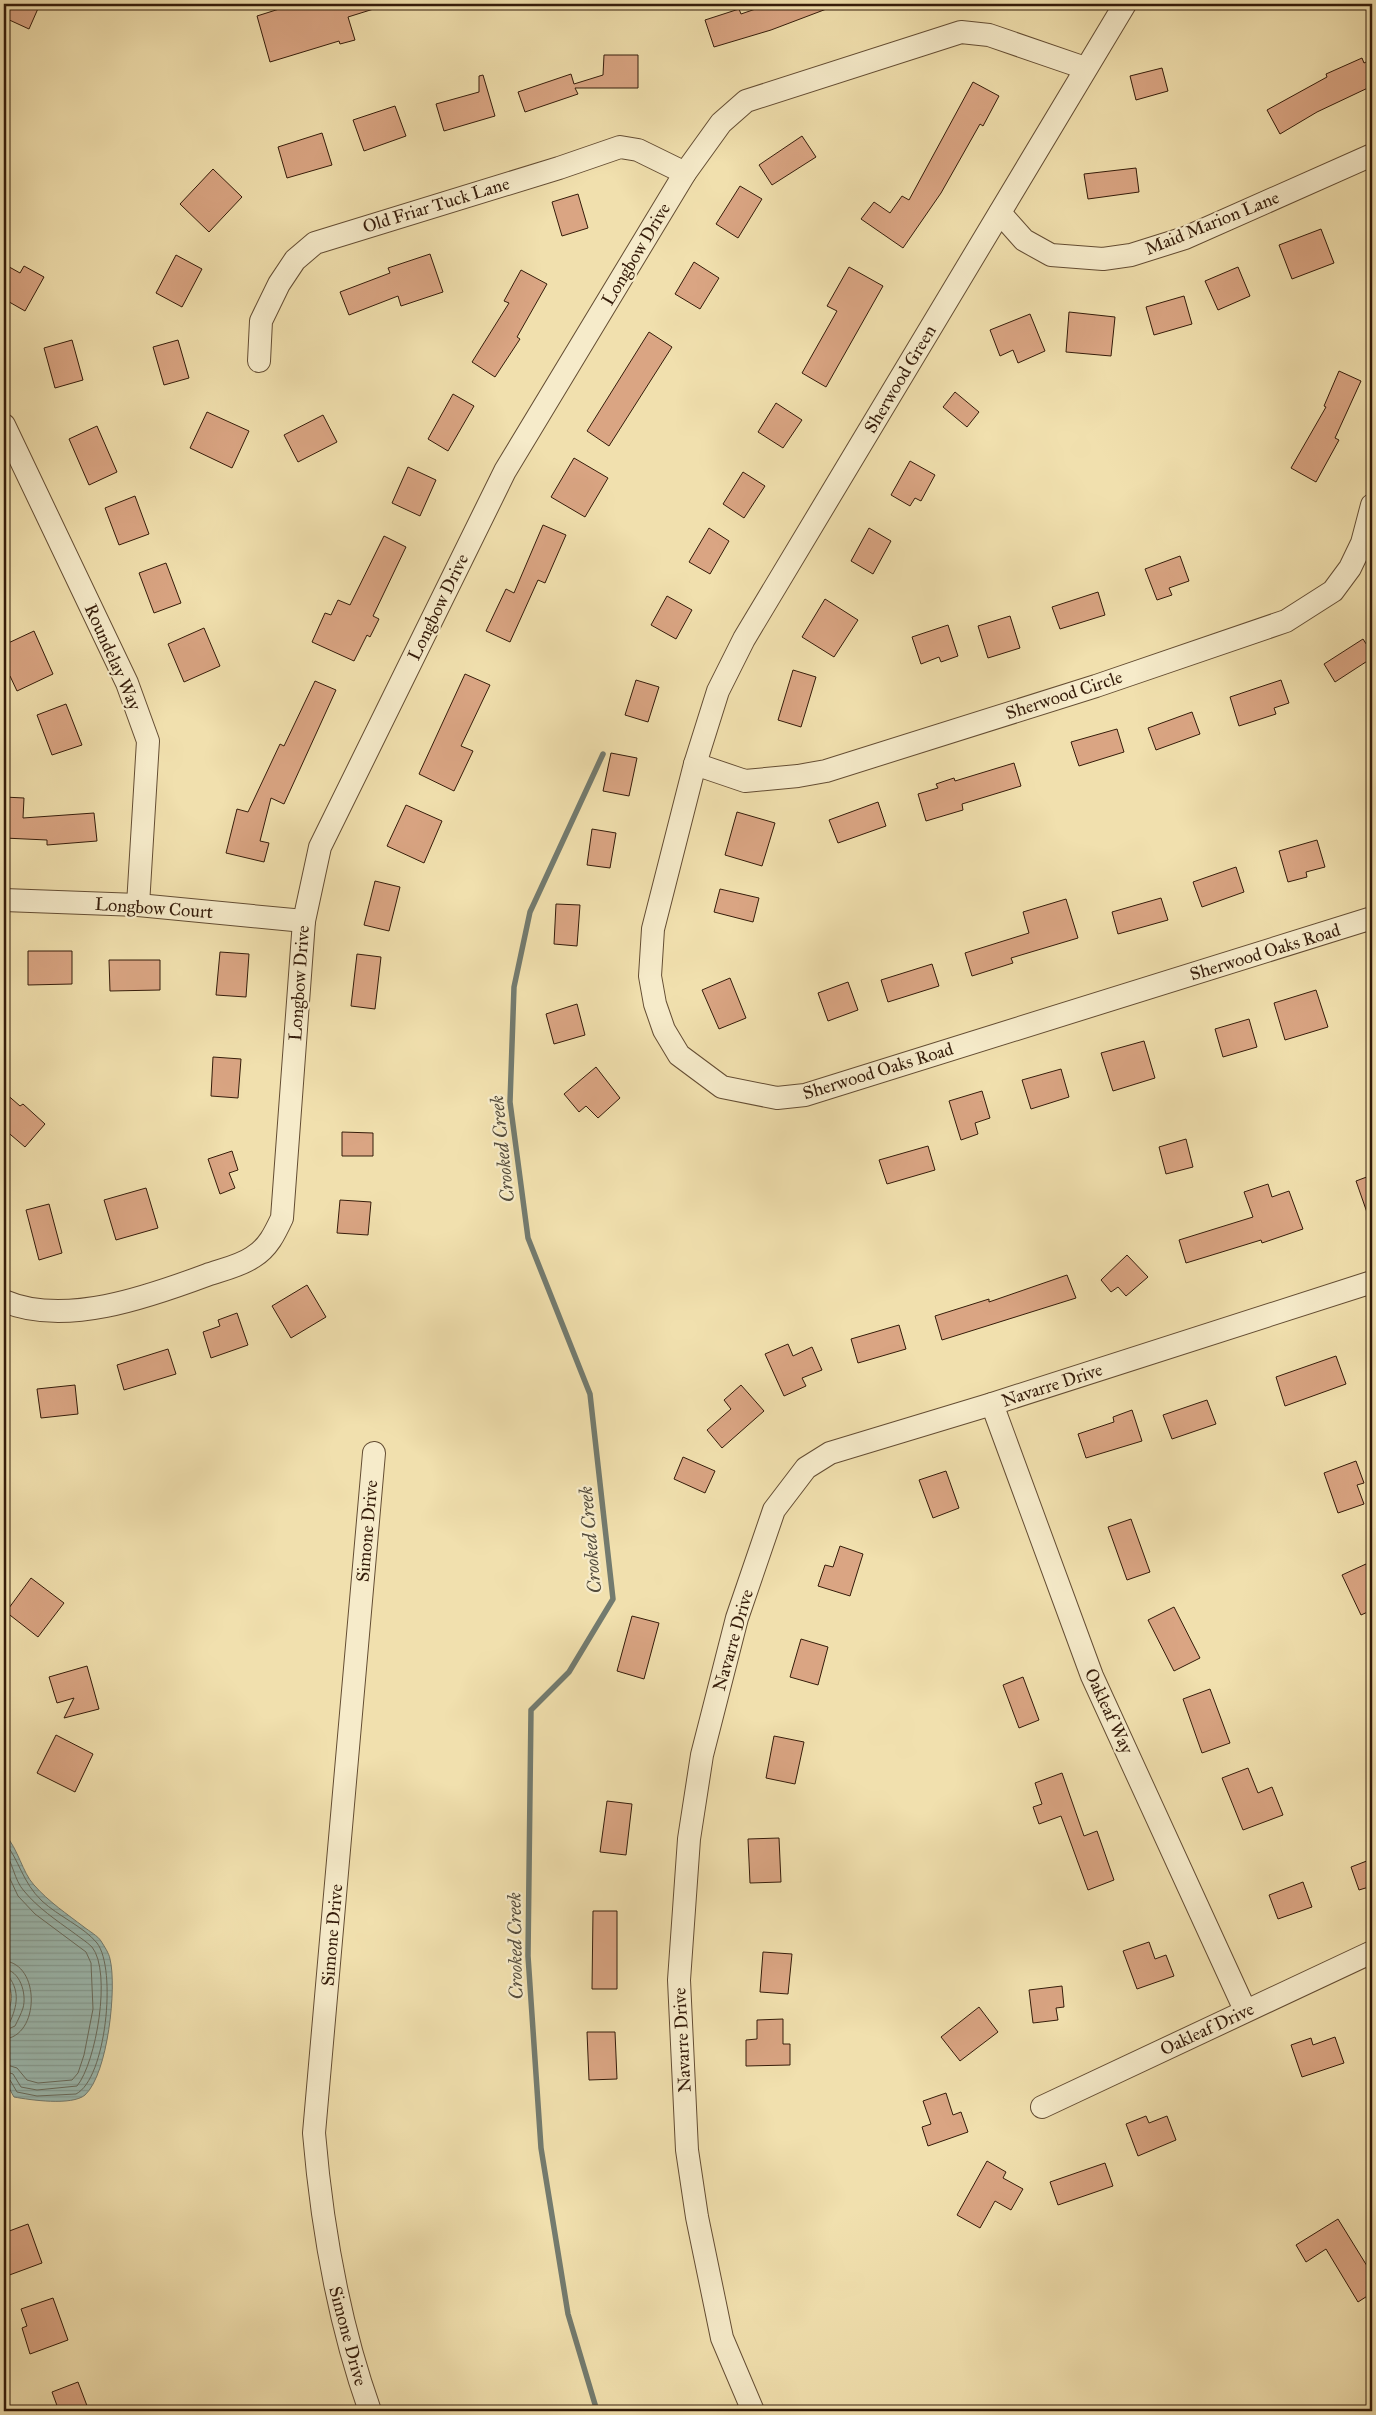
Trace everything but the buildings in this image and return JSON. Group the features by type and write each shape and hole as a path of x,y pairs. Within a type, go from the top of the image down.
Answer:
{"street":[{"name":"Sherwood Green","path":"695,764 718,691 744,639 1125,4"},
{"name":"Longbow Drive","path":"4,1301 20,1308 50,1311 115,1305 155,1294 253,1258 271,1241 282,1218 304,921 320,846 506,471 685,173 721,123 746,101 962,32 989,36 1085,68"},
{"name":"Old Friar Tuck Lane","path":"259,361 261,321 279,284 294,260 315,242 559,168 620,147 638,150 685,173"},
{"name":"Maid Marion Lane","path":"1000,213 1024,240 1051,255 1103,259 1131,256 1185,238 1372,155"},
{"name":"Roundelay Way","path":"4,426 127,683 148,741 138,906"},
{"name":"Sherwood Circle","path":"695,764 745,781 798,776 826,771 1096,686 1286,621 1333,591 1350,568 1362,543 1372,506"},
{"name":"Sherwood Oaks Road","path":"695,764 653,930 650,976 655,1004 664,1030 678,1055 722,1087 777,1098 805,1095 1372,918"},
{"name":"Longbow Court","path":"4,900 138,906 304,921"},
{"name":"Navarre Drive","path":"753,2411 722,2338 697,2217 687,2150 679,1980 689,1839 702,1755 737,1618 774,1510 806,1468 830,1453 992,1404 1372,1282"},
{"name":"Oakleaf Way","path":"992,1404 1092,1676 1245,2010"},
{"name":"Simone Drive","path":"370,2411 344,2328 331,2272 318,2189 314,2132 374,1453"},
{"name":"Oakleaf Drive","path":"1042,2107 1372,1952"}],"water":[{"path":"4,1833 34,1885 52,1902 98,1937 109,1957 112,1972 112,1989 109,2030 105,2050 100,2069 93,2084 85,2095 79,2098 51,2101 14,2097 7,2081 2,2043 4,2025 11,2001 11,1991 4,1977"}],"waterway":[{"name":"Crooked Creek","path":"597,2411 568,2314 541,2148 528,1956 531,1710 569,1672 613,1599 590,1394 528,1238 510,1102 514,987 530,912 603,754"}]}
